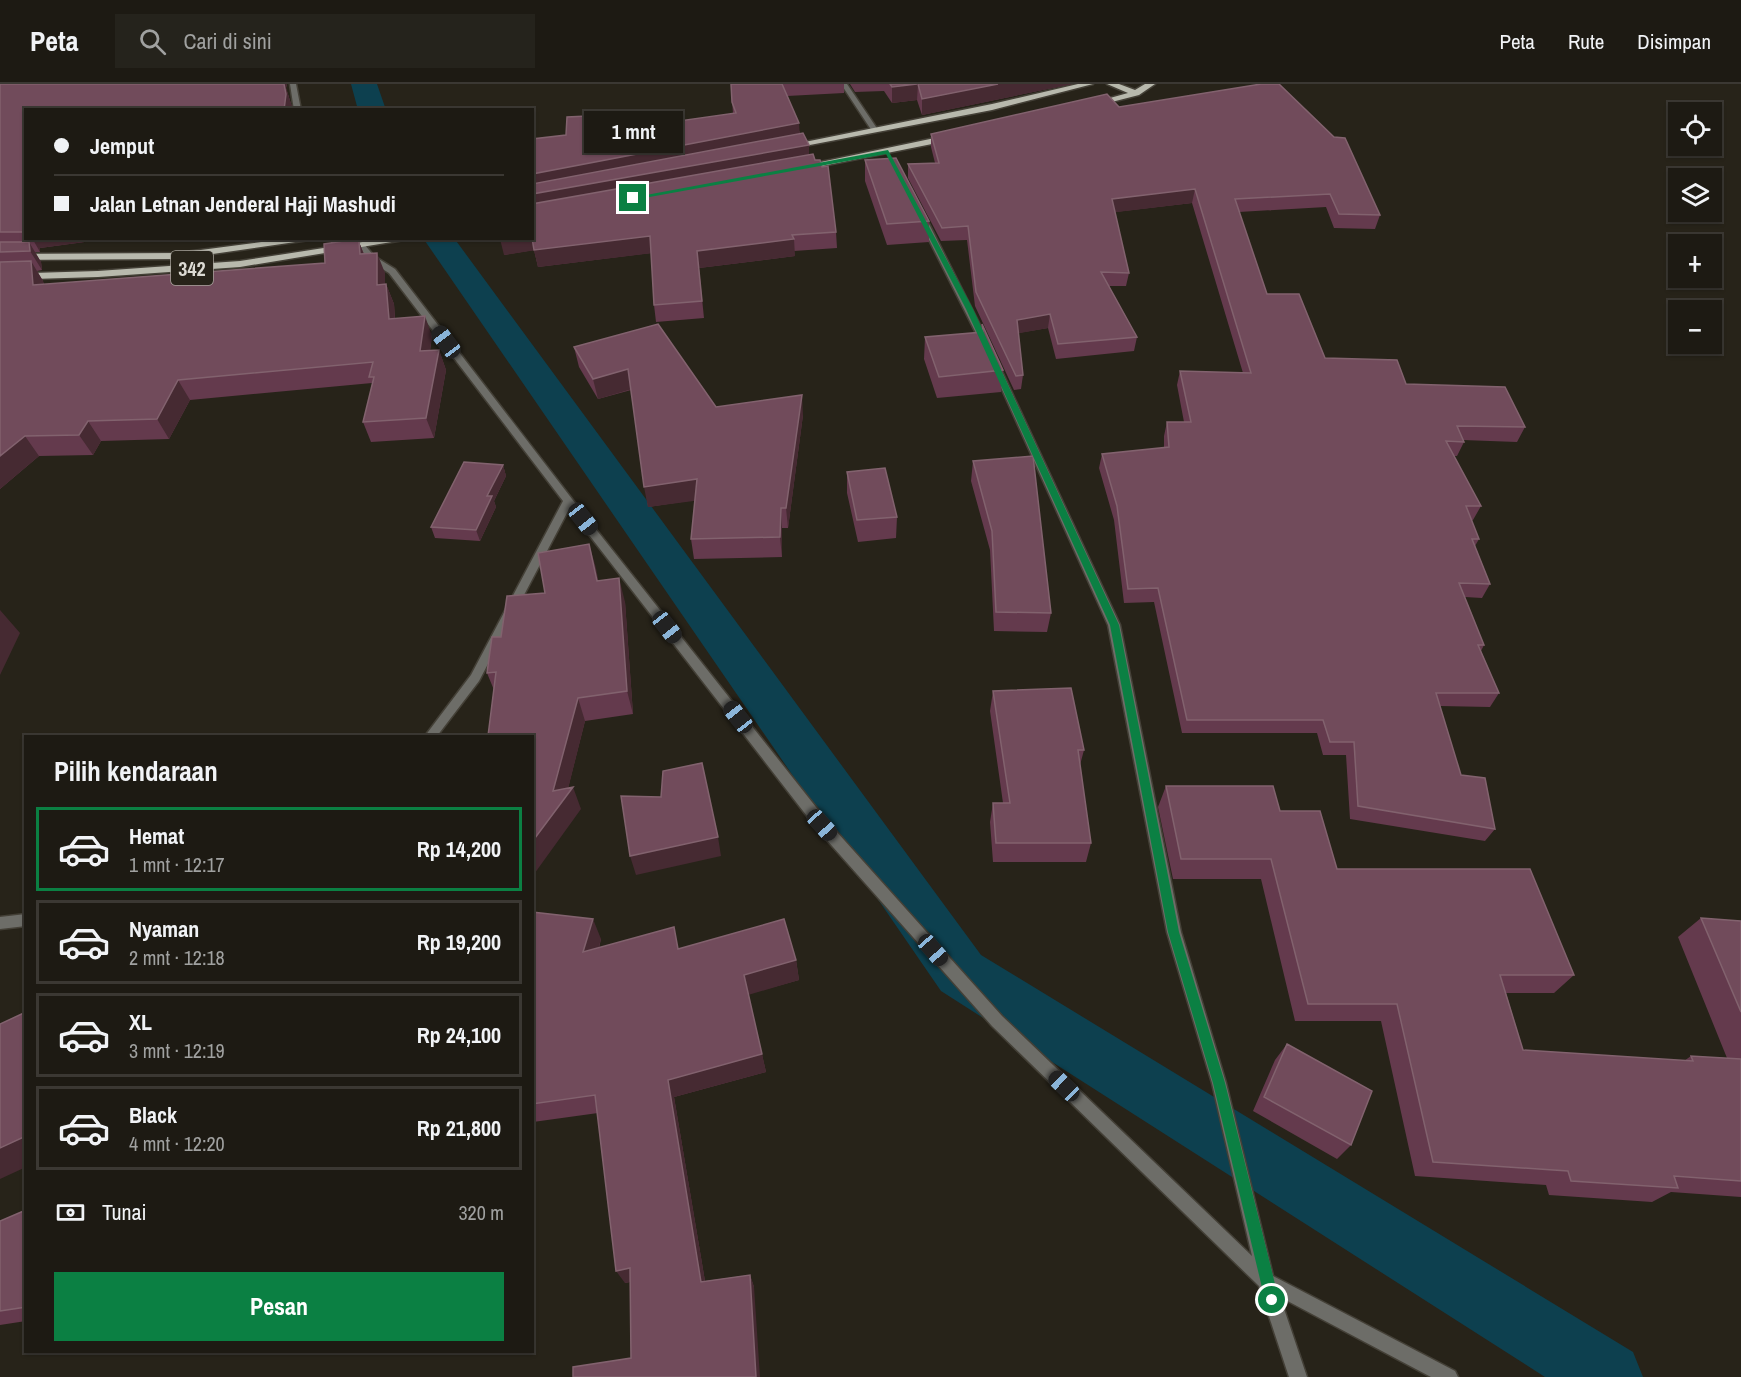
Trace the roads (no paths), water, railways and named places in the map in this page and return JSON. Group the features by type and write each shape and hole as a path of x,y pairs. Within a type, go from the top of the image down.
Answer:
{"main road":[{"path":"782,148 1014,102 1089,84"},
{"path":"1111,84 1136,93"},
{"path":"1083,108 1136,93 1151,84"},
{"path":"795,169 958,136"},
{"name":"342","path":"0,257 178,256 302,240"},
{"name":"342","path":"0,277 98,274 240,264 400,240"}],"street":[{"path":"293,84 298,108"},
{"path":"844,84 874,130"},
{"path":"888,152 893,162"},
{"path":"915,204 970,309 1114,625 1174,932 1219,1083 1266,1281 1298,1377"},
{"path":"361,246 371,258 383,263 392,272 822,825 989,1012 1266,1281 1449,1377"},
{"path":"432,735 475,678 568,501"},
{"path":"0,923 24,920"}],"waterway":[{"path":"364,84 371,108"},
{"path":"439,240 961,973 1608,1377"}]}
